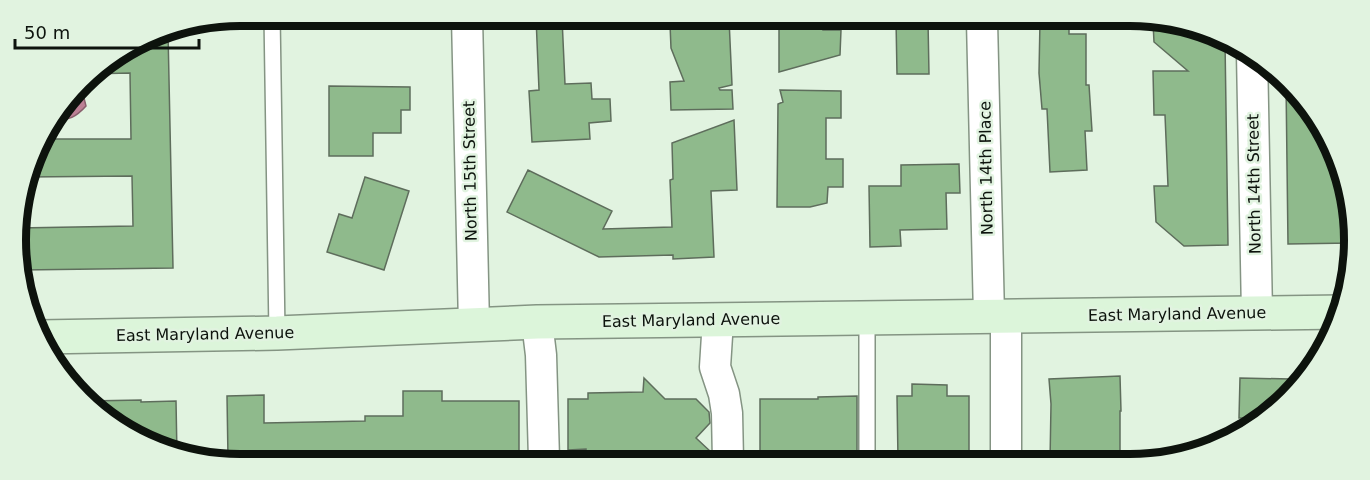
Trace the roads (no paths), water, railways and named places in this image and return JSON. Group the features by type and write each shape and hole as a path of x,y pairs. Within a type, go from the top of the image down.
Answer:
{"street":[{"name":"North 15th Street","path":"467,26 474,325"},
{"name":"North 14th Place","path":"982,26 1006,454"},
{"name":"North 14th Street","path":"1252,64 1257,314"},
{"name":"East Maryland Avenue","path":"49,337 277,333 537,322 1332,312"},
{"path":"717,320 715,366 727,412 728,454"},
{"path":"537,322 541,355 544,454"}],"lane":[{"path":"272,26 277,333"},
{"path":"867,318 867,454"}]}
